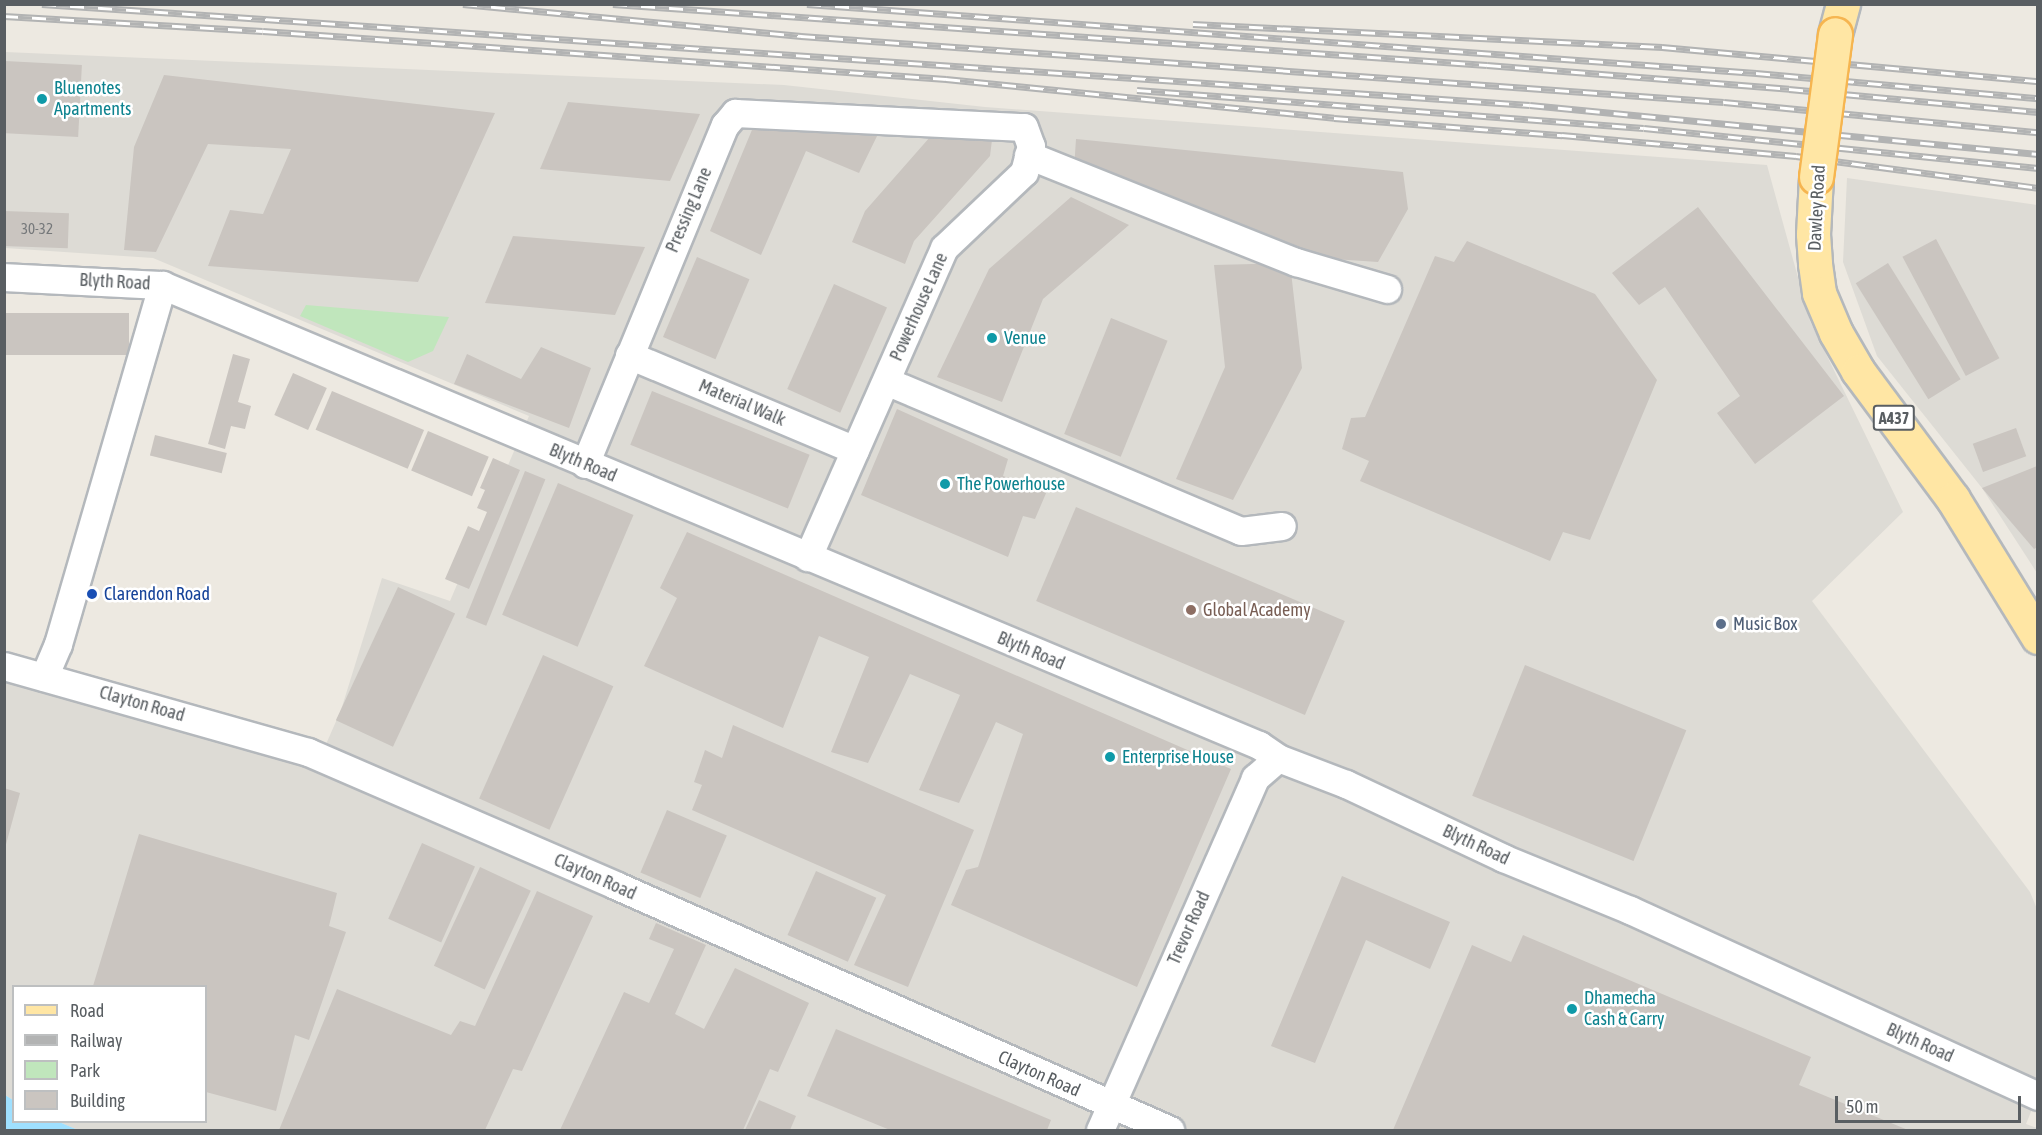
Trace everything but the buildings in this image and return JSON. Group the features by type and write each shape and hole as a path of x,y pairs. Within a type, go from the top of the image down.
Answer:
{"main road":[{"name":"Dawley Road","path":"1839,19 1816,177 1813,234 1820,293 1836,333 1858,371 1953,499 2037,637"}],"street":[{"name":"Pressing Lane","path":"585,464 725,125 735,112 1024,127 1031,146 1028,155"},
{"path":"1028,155 1296,261 1387,289"},
{"name":"Powerhouse Lane","path":"808,558 944,248 1024,172 1028,155"},
{"name":"Blyth Road","path":"4,277 162,285 808,558 1259,745 1278,758 1346,784 1503,858 1629,910 2037,1096"},
{"path":"44,677 58,644 162,285"},
{"name":"Material Walk","path":"629,355 855,450"},
{"path":"886,381 1240,531 1282,526"},
{"name":"Clayton Road","path":"4,666 308,752 615,885 1170,1131"},
{"name":"Trevor Road","path":"1100,1131 1256,778 1278,758"}],"shaded area":[{"path":"5,52 784,85 985,107 1767,165 1810,321 1903,512 1812,601 2030,892 2037,909 2037,1097 2026,1124 2037,1130 78,1130 61,1123 207,1123 207,985 12,985 12,1099 5,1095 4,673 316,767 341,710 382,578 450,601 529,416 153,258 5,248"},
{"path":"1847,178 2037,205 2037,573 1982,488 1877,356 1843,262"}],"green space":[{"path":"306,305 449,317 433,351 408,362 300,316"}],"water":[{"path":"5,1095 12,1099 12,1123 61,1123 78,1130 5,1130"}],"railway":[{"path":"42,4 1530,105 2038,154"},
{"path":"463,4 801,36 1724,102 2038,132"},
{"path":"613,4 1487,65 2038,112"},
{"path":"807,4 1756,73 2038,98"},
{"path":"4,16 263,31 946,79 1334,118 1796,156 2038,188"},
{"path":"1193,24 1662,47 2038,81"},
{"path":"1137,90 1644,128 2038,168"}],"place":[{"name":"Bluenotes Apartments","path":"42,99"},
{"name":"Venue","path":"992,338"},
{"name":"The Powerhouse","path":"945,484"},
{"name":"Clarendon Road","path":"92,594"},
{"name":"Global Academy","path":"1191,610"},
{"name":"Music Box","path":"1721,624"},
{"name":"Enterprise House","path":"1110,757"},
{"name":"Dhamecha Cash & Carry","path":"1572,1009"}]}
